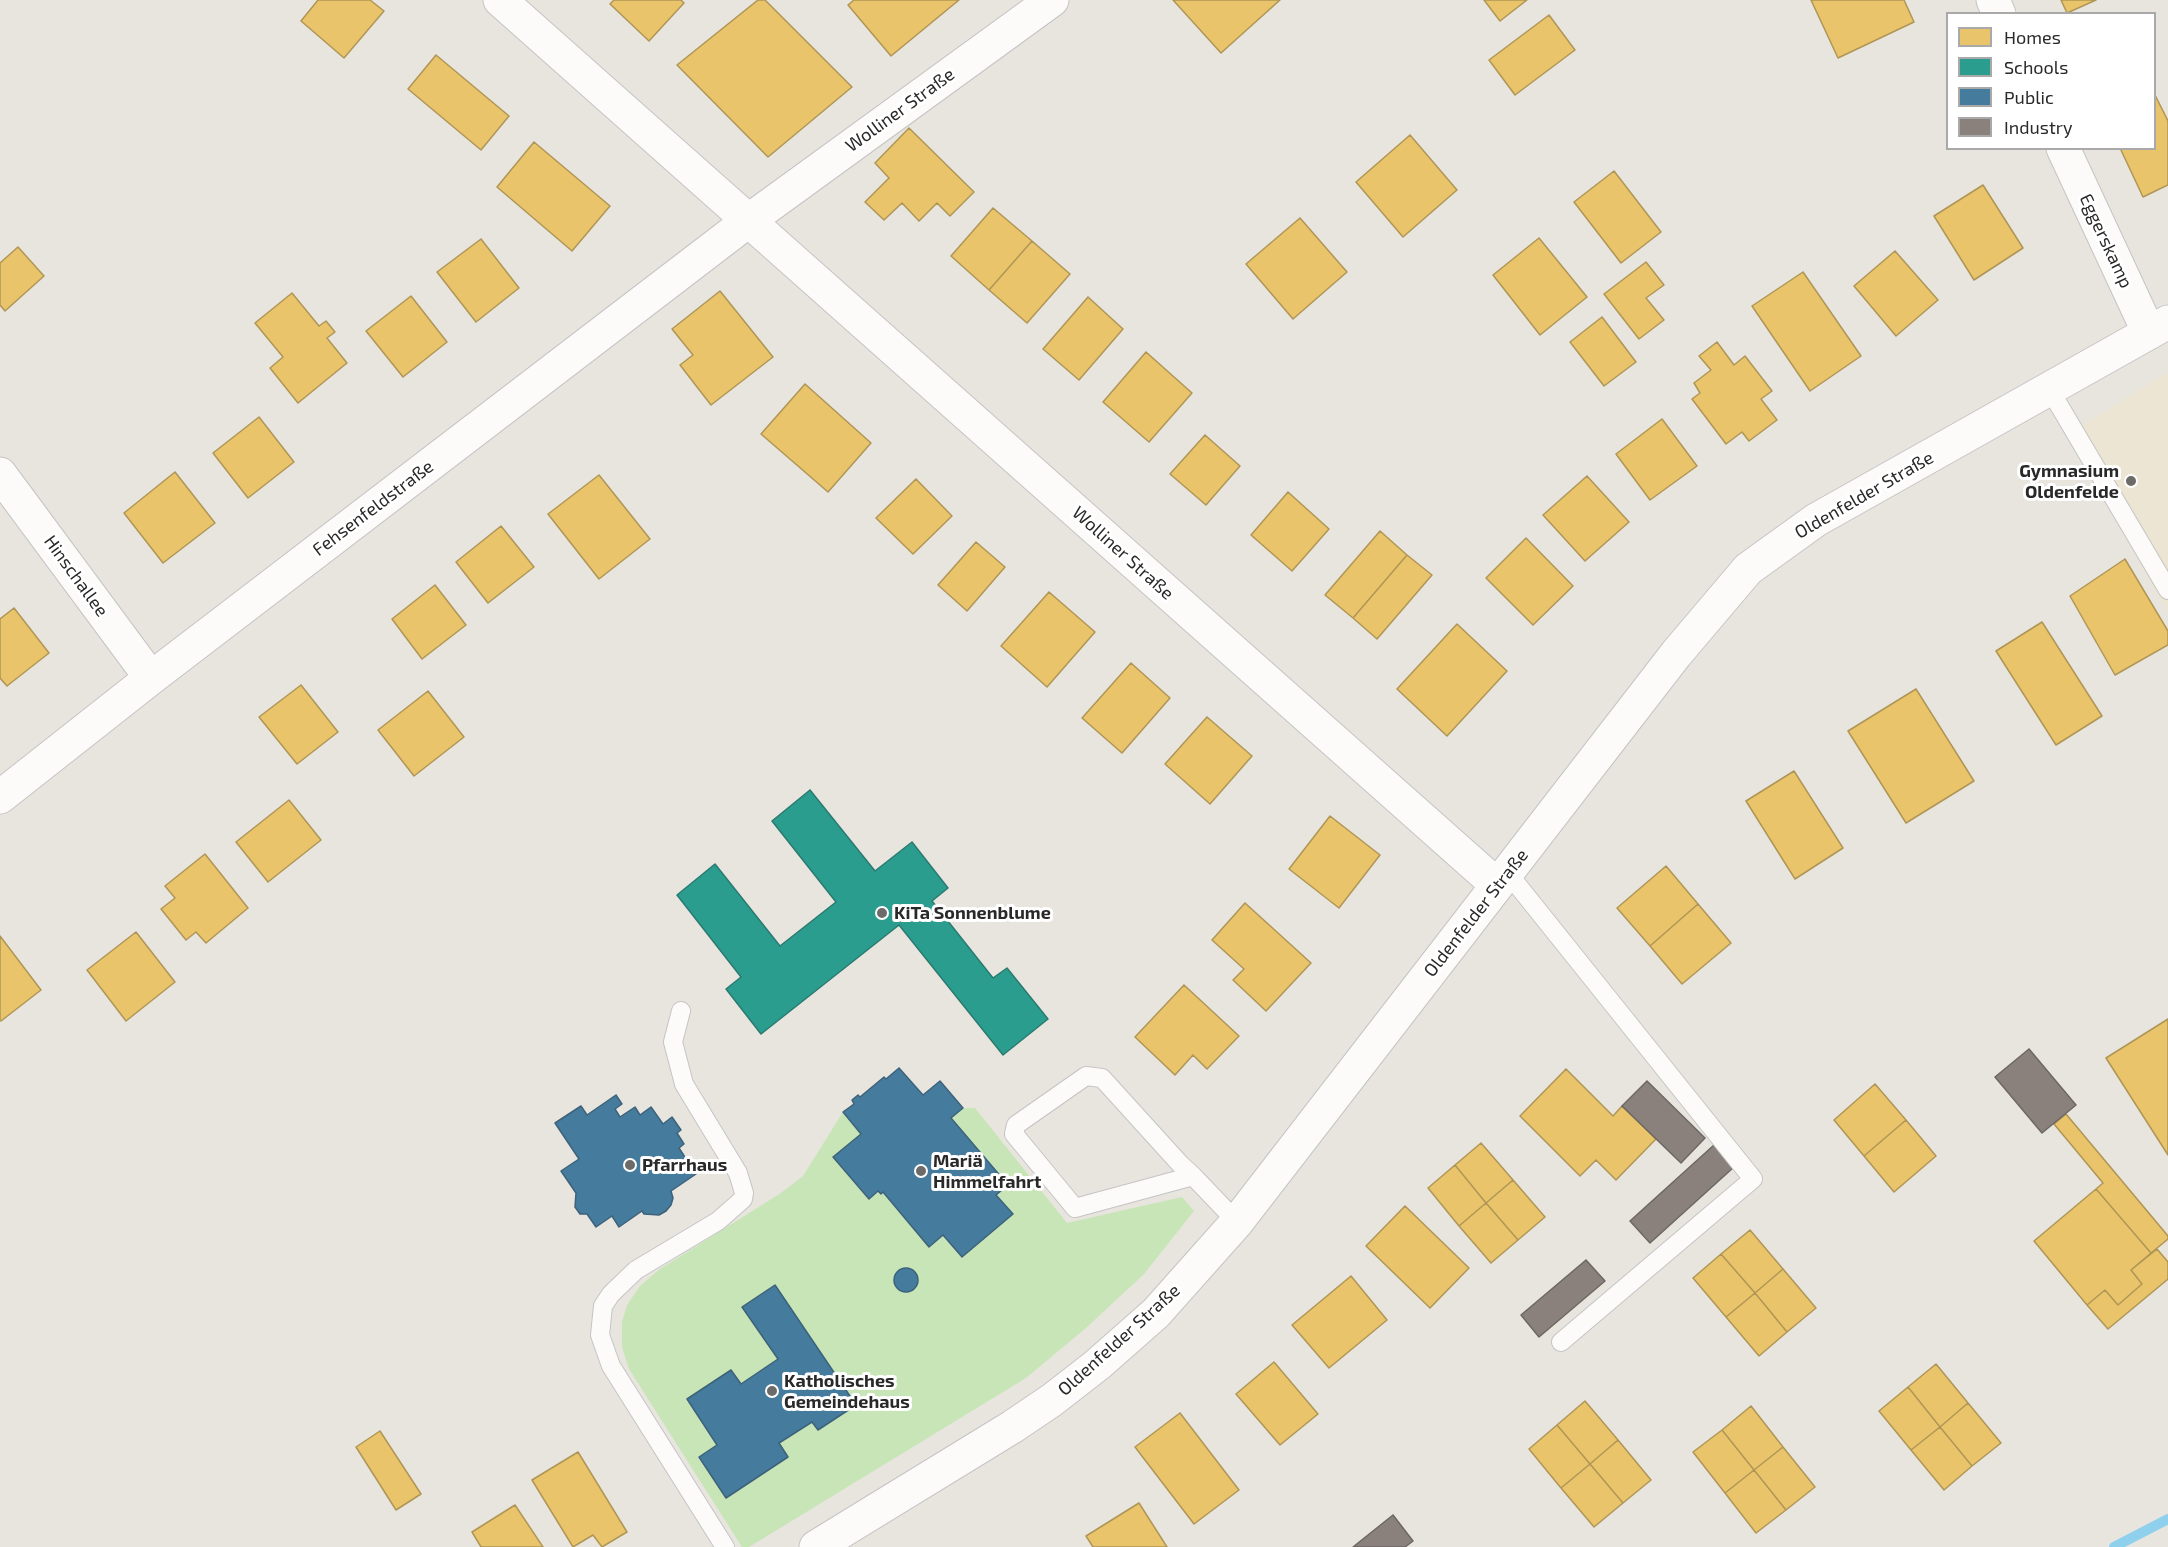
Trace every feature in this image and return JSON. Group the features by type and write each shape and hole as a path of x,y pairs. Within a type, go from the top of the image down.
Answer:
{"street":[{"name":"Wolliner Straße","path":"500,0 748,221 1502,878"},
{"name":"Wolliner Straße","path":"748,221 1052,0"},
{"name":"Eggerskamp","path":"2064,150 2158,327"},
{"name":"Fehsenfeldstraße","path":"0,797 151,678 748,221"},
{"name":"Oldenfelder Straße","path":"816,1547 1052,1400 1097,1365 1156,1313 1237,1222 1676,654 1748,569 1816,520 2158,327"},
{"name":"Hinschallee","path":"0,474 151,678"}],"lane":[{"path":"2050,390 2168,591"},
{"path":"1502,878 1753,1179 1561,1342"},
{"path":"681,1011 673,1042 684,1084 738,1173 744,1193 743,1199 718,1221 636,1270 611,1293 603,1306 600,1335 611,1366 725,1547"},
{"path":"1193,1176 1075,1208 1014,1134 1016,1125 1086,1076 1102,1078 1237,1222"}],"shaded area":[{"name":"Gymnasium Oldenfelde","path":"2168,372 2168,613 2067,435"}],"green space":[{"path":"963,1108 975,1108 1067,1223 1182,1197 1194,1211 1144,1274 1086,1328 1026,1378 749,1547 742,1547 629,1369 622,1347 622,1322 627,1305 640,1286 660,1269 781,1193 803,1176 843,1112 861,1134 834,1157 868,1199 878,1191 883,1192 929,1246 943,1235 961,1257 1012,1214 996,1195 1008,1185 951,1118"}],"building: Homes":[{"path":"318,0 370,0 384,11 344,58 301,21"},
{"path":"614,0 681,0 684,3 649,41 610,4"},
{"path":"758,0 765,0 852,87 768,157 677,65"},
{"path":"854,0 959,0 891,56 848,5"},
{"path":"1173,0 1280,0 1221,53"},
{"path":"1484,0 1527,0 1500,21"},
{"path":"1811,0 1904,0 1914,22 1838,58"},
{"path":"2061,0 2096,0 2069,12 2067,12"},
{"path":"1549,15 1575,50 1515,95 1489,60"},
{"path":"436,55 509,116 481,150 408,89"},
{"path":"2156,97 2168,121 2168,185 2143,197 2121,150 2156,150"},
{"path":"909,128 974,192 950,216 937,203 919,221 902,203 884,220 865,202 889,178 875,163"},
{"path":"1410,135 1457,190 1403,237 1356,182"},
{"path":"534,142 610,206 572,251 497,187"},
{"path":"1614,171 1661,232 1621,263 1574,202"},
{"path":"1983,185 2023,248 1974,280 1934,216"},
{"path":"993,208 1032,241 989,290 951,256"},
{"path":"1300,218 1347,272 1293,319 1246,264"},
{"path":"1539,238 1587,297 1540,335 1493,275"},
{"path":"481,239 519,288 476,322 437,272"},
{"path":"1032,241 1070,274 1027,323 989,290"},
{"path":"18,247 44,276 5,311 0,305 0,263"},
{"path":"1895,251 1938,300 1896,336 1854,286"},
{"path":"1646,262 1664,285 1646,298 1664,320 1639,339 1604,294"},
{"path":"1803,272 1861,356 1810,391 1752,306"},
{"path":"720,291 773,357 711,405 680,365 693,355 672,329"},
{"path":"292,293 319,326 326,321 335,332 327,338 347,363 298,403 270,368 283,357 255,323"},
{"path":"411,296 447,342 403,377 366,331"},
{"path":"1088,297 1123,329 1079,380 1043,349"},
{"path":"1602,317 1636,362 1604,386 1570,342"},
{"path":"1717,342 1734,365 1745,356 1772,391 1761,399 1777,420 1749,441 1742,432 1726,444 1692,399 1700,393 1694,383 1711,370 1699,356"},
{"path":"1146,352 1192,393 1149,442 1103,402"},
{"path":"805,384 871,443 828,492 761,434"},
{"path":"259,417 294,462 248,498 213,453"},
{"path":"1662,419 1697,466 1650,500 1616,454"},
{"path":"1205,435 1240,466 1206,505 1170,474"},
{"path":"175,472 215,523 163,563 124,513"},
{"path":"599,475 650,539 599,579 548,514"},
{"path":"1587,476 1629,522 1585,561 1543,515"},
{"path":"916,479 952,516 913,554 876,518"},
{"path":"1288,492 1329,529 1292,571 1251,535"},
{"path":"501,526 534,567 488,603 456,562"},
{"path":"1380,531 1407,555 1353,618 1325,595"},
{"path":"1526,538 1573,586 1533,625 1486,578"},
{"path":"976,542 1005,567 967,611 938,585"},
{"path":"1407,555 1432,575 1377,639 1353,618"},
{"path":"2125,559 2168,631 2168,645 2115,675 2070,596"},
{"path":"435,585 466,625 422,659 392,619"},
{"path":"1049,592 1095,632 1047,687 1001,646"},
{"path":"14,608 49,653 7,686 0,678 0,619"},
{"path":"2042,622 2102,716 2056,745 1996,651"},
{"path":"1457,624 1507,671 1447,736 1397,689"},
{"path":"1131,663 1170,698 1122,753 1082,718"},
{"path":"301,685 338,732 297,764 259,717"},
{"path":"1916,689 1974,781 1906,823 1848,731"},
{"path":"428,691 464,737 414,776 378,730"},
{"path":"1207,717 1252,756 1210,804 1165,764"},
{"path":"1794,771 1843,848 1795,879 1746,801"},
{"path":"289,800 321,840 268,882 236,842"},
{"path":"1330,816 1380,855 1339,908 1289,869"},
{"path":"205,854 248,908 206,943 196,932 186,940 161,909 175,898 165,886"},
{"path":"1666,866 1698,904 1650,946 1617,908"},
{"path":"1245,903 1311,963 1266,1011 1233,980 1244,969 1212,940"},
{"path":"1698,904 1731,943 1682,984 1650,946"},
{"path":"136,932 175,982 126,1021 87,970"},
{"path":"0,936 41,990 1,1021 0,1020"},
{"path":"1184,985 1239,1036 1207,1069 1193,1055 1175,1075 1135,1037"},
{"path":"2168,1019 2168,1155 2106,1058"},
{"path":"1566,1069 1613,1116 1622,1106 1656,1139 1616,1180 1596,1160 1580,1176 1520,1116"},
{"path":"1875,1084 1906,1120 1864,1156 1834,1120"},
{"path":"2066,1114 2168,1236 2168,1239 2151,1253 2096,1189 2103,1183 2054,1124"},
{"path":"1906,1120 1936,1156 1894,1192 1864,1156"},
{"path":"1481,1143 1513,1180 1486,1203 1455,1165"},
{"path":"1455,1165 1486,1203 1459,1226 1428,1188"},
{"path":"1513,1180 1545,1217 1518,1240 1486,1203"},
{"path":"2096,1189 2151,1253 2131,1270 2142,1284 2118,1305 2105,1290 2087,1305 2034,1241"},
{"path":"1486,1203 1518,1240 1491,1263 1459,1226"},
{"path":"1405,1206 1469,1268 1430,1308 1366,1246"},
{"path":"1750,1230 1783,1269 1755,1293 1721,1254"},
{"path":"2157,1249 2168,1262 2168,1279 2108,1329 2087,1305 2105,1290 2118,1305 2142,1284 2131,1270"},
{"path":"1721,1254 1755,1293 1726,1317 1693,1278"},
{"path":"1783,1269 1816,1308 1787,1332 1755,1293"},
{"path":"1351,1276 1387,1320 1329,1368 1292,1325"},
{"path":"1755,1293 1787,1332 1759,1356 1726,1317"},
{"path":"1274,1362 1318,1414 1280,1445 1236,1394"},
{"path":"1936,1364 1968,1403 1940,1427 1908,1387"},
{"path":"1908,1387 1940,1427 1911,1450 1879,1411"},
{"path":"1585,1401 1618,1440 1590,1464 1557,1425"},
{"path":"1968,1403 2001,1443 1972,1466 1940,1427"},
{"path":"1751,1406 1783,1447 1754,1470 1722,1430"},
{"path":"1180,1413 1239,1490 1194,1524 1135,1447"},
{"path":"1557,1425 1590,1464 1561,1488 1529,1449"},
{"path":"1940,1427 1972,1466 1944,1490 1911,1450"},
{"path":"1722,1430 1754,1470 1725,1493 1693,1452"},
{"path":"380,1431 421,1494 396,1510 356,1447"},
{"path":"1618,1440 1651,1480 1623,1503 1590,1464"},
{"path":"1783,1447 1815,1487 1786,1510 1754,1470"},
{"path":"578,1452 627,1532 602,1547 593,1535 573,1547 532,1480"},
{"path":"1590,1464 1623,1503 1594,1527 1561,1488"},
{"path":"1754,1470 1786,1510 1756,1533 1725,1493"},
{"path":"1139,1503 1167,1547 1093,1547 1086,1536"},
{"path":"515,1505 543,1547 481,1547 472,1532"}],"building: Schools":[{"name":"KiTa Sonnenblume","path":"810,790 875,871 912,842 948,888 932,901 993,978 1007,968 1048,1019 1003,1055 899,925 761,1034 726,989 741,977 677,895 715,864 780,946 836,902 772,821"}],"building: Public":[{"name":"Mariä Himmelfahrt","path":"899,1068 923,1095 940,1081 963,1108 951,1118 1008,1185 996,1195 1013,1214 962,1257 943,1235 929,1247 883,1192 881,1194 878,1191 869,1199 833,1157 861,1134 843,1112 854,1104 852,1100 858,1095 860,1097"},
{"name":"Pfarrhaus","path":"616,1095 622,1104 615,1109 620,1117 635,1107 640,1115 651,1107 663,1124 672,1117 681,1130 677,1133 684,1144 679,1148 696,1174 671,1191 673,1198 671,1205 659,1215 644,1214 642,1211 619,1227 612,1216 596,1227 587,1214 580,1214 575,1207 576,1193 561,1171 579,1159 555,1123 581,1106 587,1115"},
{"path":"906,1268 911,1269 917,1275 917,1285 911,1291 906,1292 901,1291 895,1285 894,1280 895,1275 901,1269"},
{"name":"Katholisches Gemeindehaus","path":"775,1285 856,1405 818,1430 812,1422 779,1443 788,1457 726,1498 699,1457 717,1445 687,1399 731,1370 741,1384 778,1359 742,1307"}],"building: Industry":[{"path":"2029,1049 2076,1105 2042,1133 1995,1077"},
{"path":"1647,1081 1705,1138 1681,1163 1622,1106"},
{"path":"1714,1145 1734,1167 1650,1243 1630,1221"},
{"path":"1586,1260 1605,1281 1539,1337 1521,1315"},
{"path":"1393,1515 1413,1541 1405,1547 1353,1547"}],"waterway":[{"path":"2114,1547 2168,1519"}],"place":[{"name":"Gymnasium Oldenfelde","path":"2131,481"},
{"name":"KiTa Sonnenblume","path":"882,913"},
{"name":"Pfarrhaus","path":"630,1165"},
{"name":"Mariä Himmelfahrt","path":"921,1171"},
{"name":"Katholisches Gemeindehaus","path":"772,1391"}]}
